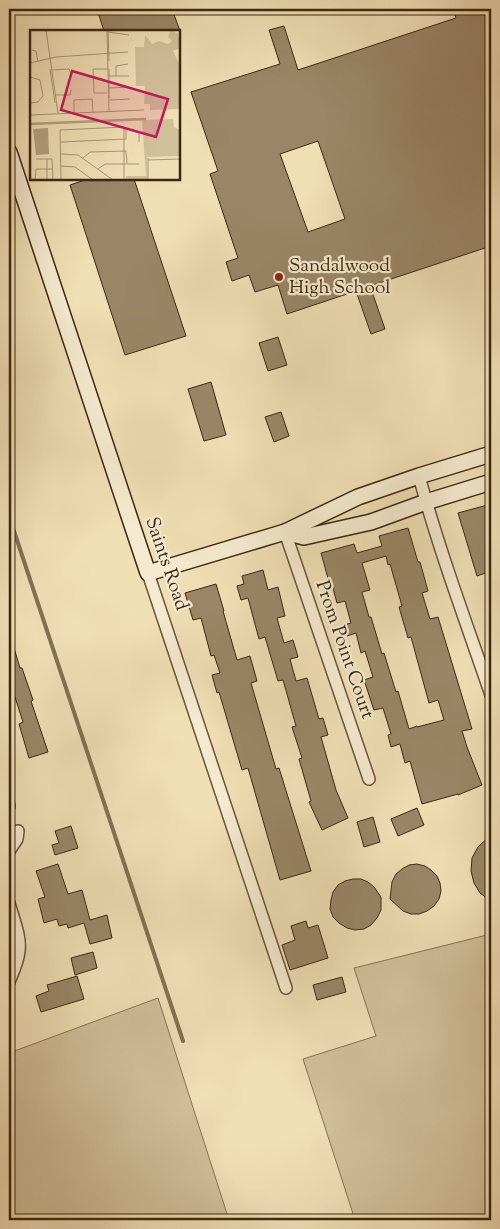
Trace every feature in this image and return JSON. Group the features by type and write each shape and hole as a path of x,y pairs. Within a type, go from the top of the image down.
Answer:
{"street":[{"name":"Saints Road","path":"9,152 286,988"},
{"path":"148,573 285,532 358,497 491,454"},
{"path":"419,476 455,591 491,694"},
{"path":"285,532 304,537 371,522 426,502 491,482"},
{"name":"Prom Point Court","path":"285,532 370,779"},
{"path":"9,851 17,839 18,831"},
{"path":"9,904 18,935 20,950 9,982"}],"shaded area":[{"path":"491,934 491,1220 355,1220 303,1059 376,1036 354,968"},
{"path":"158,998 229,1220 9,1220 9,1053"}],"building":[{"path":"97,9 172,9 180,30 104,30"},
{"path":"453,9 469,9 470,13 491,9 491,246 370,286 385,329 371,334 356,291 287,314 278,285 255,292 249,275 232,281 226,262 238,258 210,174 218,171 191,92 280,64 269,30 284,26 298,70 456,18","holes":["318,141 345,219 308,232 280,154"]},
{"path":"85,180 134,180 186,336 125,355 70,185"},
{"path":"278,337 287,365 268,371 259,343"},
{"path":"211,382 226,435 204,441 188,389"},
{"path":"281,412 289,436 274,442 265,417"},
{"path":"491,504 491,571 477,576 458,513"},
{"path":"408,528 428,591 422,593 430,619 438,617 472,729 462,731 482,785 458,795 422,804 410,761 405,763 400,744 391,747 388,735 391,734 383,708 374,710 364,680 373,677 365,651 361,653 356,633 347,636 344,625 351,623 345,601 337,603 321,553 354,544 357,553 382,546 379,536","holes":["386,556 388,565 390,564 402,606 399,607 408,638 411,637 429,703 438,700 444,720 409,729 398,691 396,692 384,653 382,654 362,592 370,590 362,563"]},
{"path":"263,570 268,590 278,587 285,616 277,618 284,643 293,640 298,657 290,659 296,681 307,678 319,719 323,718 328,735 321,737 336,790 348,818 322,830 309,802 311,801 299,759 302,758 292,727 296,726 283,680 278,681 265,637 259,639 248,598 241,600 237,586 244,584 242,576"},
{"path":"216,584 237,660 250,656 257,681 251,683 276,769 279,768 311,871 280,880 248,768 242,770 219,692 217,693 212,675 220,673 214,655 211,656 201,618 193,620 185,593"},
{"path":"11,638 20,668 22,668 33,700 31,701 48,752 29,758 19,724 23,722 12,688 9,689 9,639"},
{"path":"417,808 424,825 398,836 391,819"},
{"path":"373,817 380,842 364,847 357,822"},
{"path":"71,826 78,848 55,855 52,845 59,843 55,831"},
{"path":"491,835 491,901 480,893 474,883 471,871 472,858 478,847"},
{"path":"58,864 68,894 82,890 90,920 107,915 112,938 90,944 84,923 68,928 67,924 59,926 57,919 44,923 38,899 45,897 36,871"},
{"path":"409,865 425,866 437,876 441,891 439,899 434,906 419,914 411,914 403,911 390,899 392,882 396,874 402,869"},
{"path":"353,879 361,879 368,882 381,897 381,910 377,918 364,929 355,930 347,928 333,917 330,909 333,892 338,885"},
{"path":"306,921 308,928 318,925 328,958 290,970 282,945 295,940 291,926"},
{"path":"93,952 97,968 75,975 71,958"},
{"path":"77,976 84,999 41,1012 36,996 49,991 47,985"},
{"path":"342,977 346,992 317,1000 313,985"}],"waterway":[{"path":"9,516 183,1041"}],"place":[{"name":"Sandalwood High School","path":"279,277"}]}
